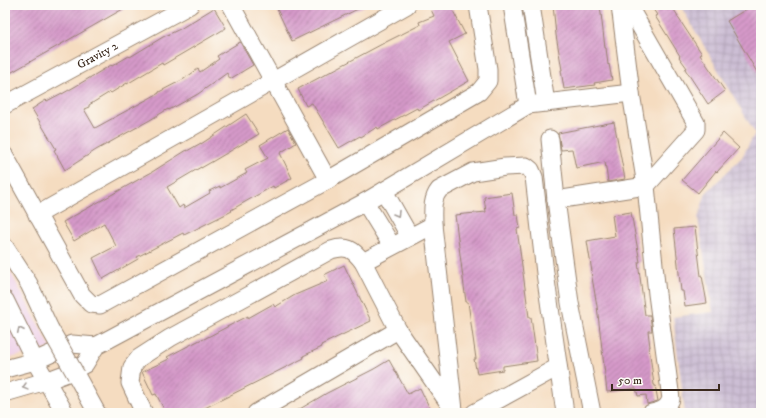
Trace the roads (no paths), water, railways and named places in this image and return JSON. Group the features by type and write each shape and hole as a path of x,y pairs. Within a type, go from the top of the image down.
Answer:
{"street":[{"name":"Gravity 2","path":"5,105 190,5"},
{"path":"231,5 328,180"},
{"path":"37,215 408,5"},
{"path":"5,156 82,295 92,304 100,305 328,180 479,92 486,84 488,69 478,5"},
{"path":"512,5 528,105"},
{"path":"531,5 546,103"},
{"path":"620,5 631,93 646,186 657,294 671,398 668,406 662,411 651,413"},
{"path":"556,200 646,186 693,134 697,126 628,5"},
{"path":"5,393 46,381 70,372 85,364 96,346 365,202 528,105 631,93"},
{"path":"550,139 556,200 570,303 592,413"},
{"path":"454,412 433,225 433,204 439,190 473,172 505,167 526,166 531,170 534,177 565,413"},
{"path":"384,191 410,237"},
{"path":"365,202 392,246"},
{"path":"363,262 433,225"},
{"path":"5,247 29,284 50,328 97,413"},
{"path":"144,413 130,383 132,367 139,358 170,338 331,250 341,247 356,252 363,262 398,330 454,412"},
{"path":"5,300 35,361 65,413"},
{"path":"256,413 398,330"},
{"path":"5,369 35,361 72,344 96,346"},
{"path":"474,413 558,367"}]}
